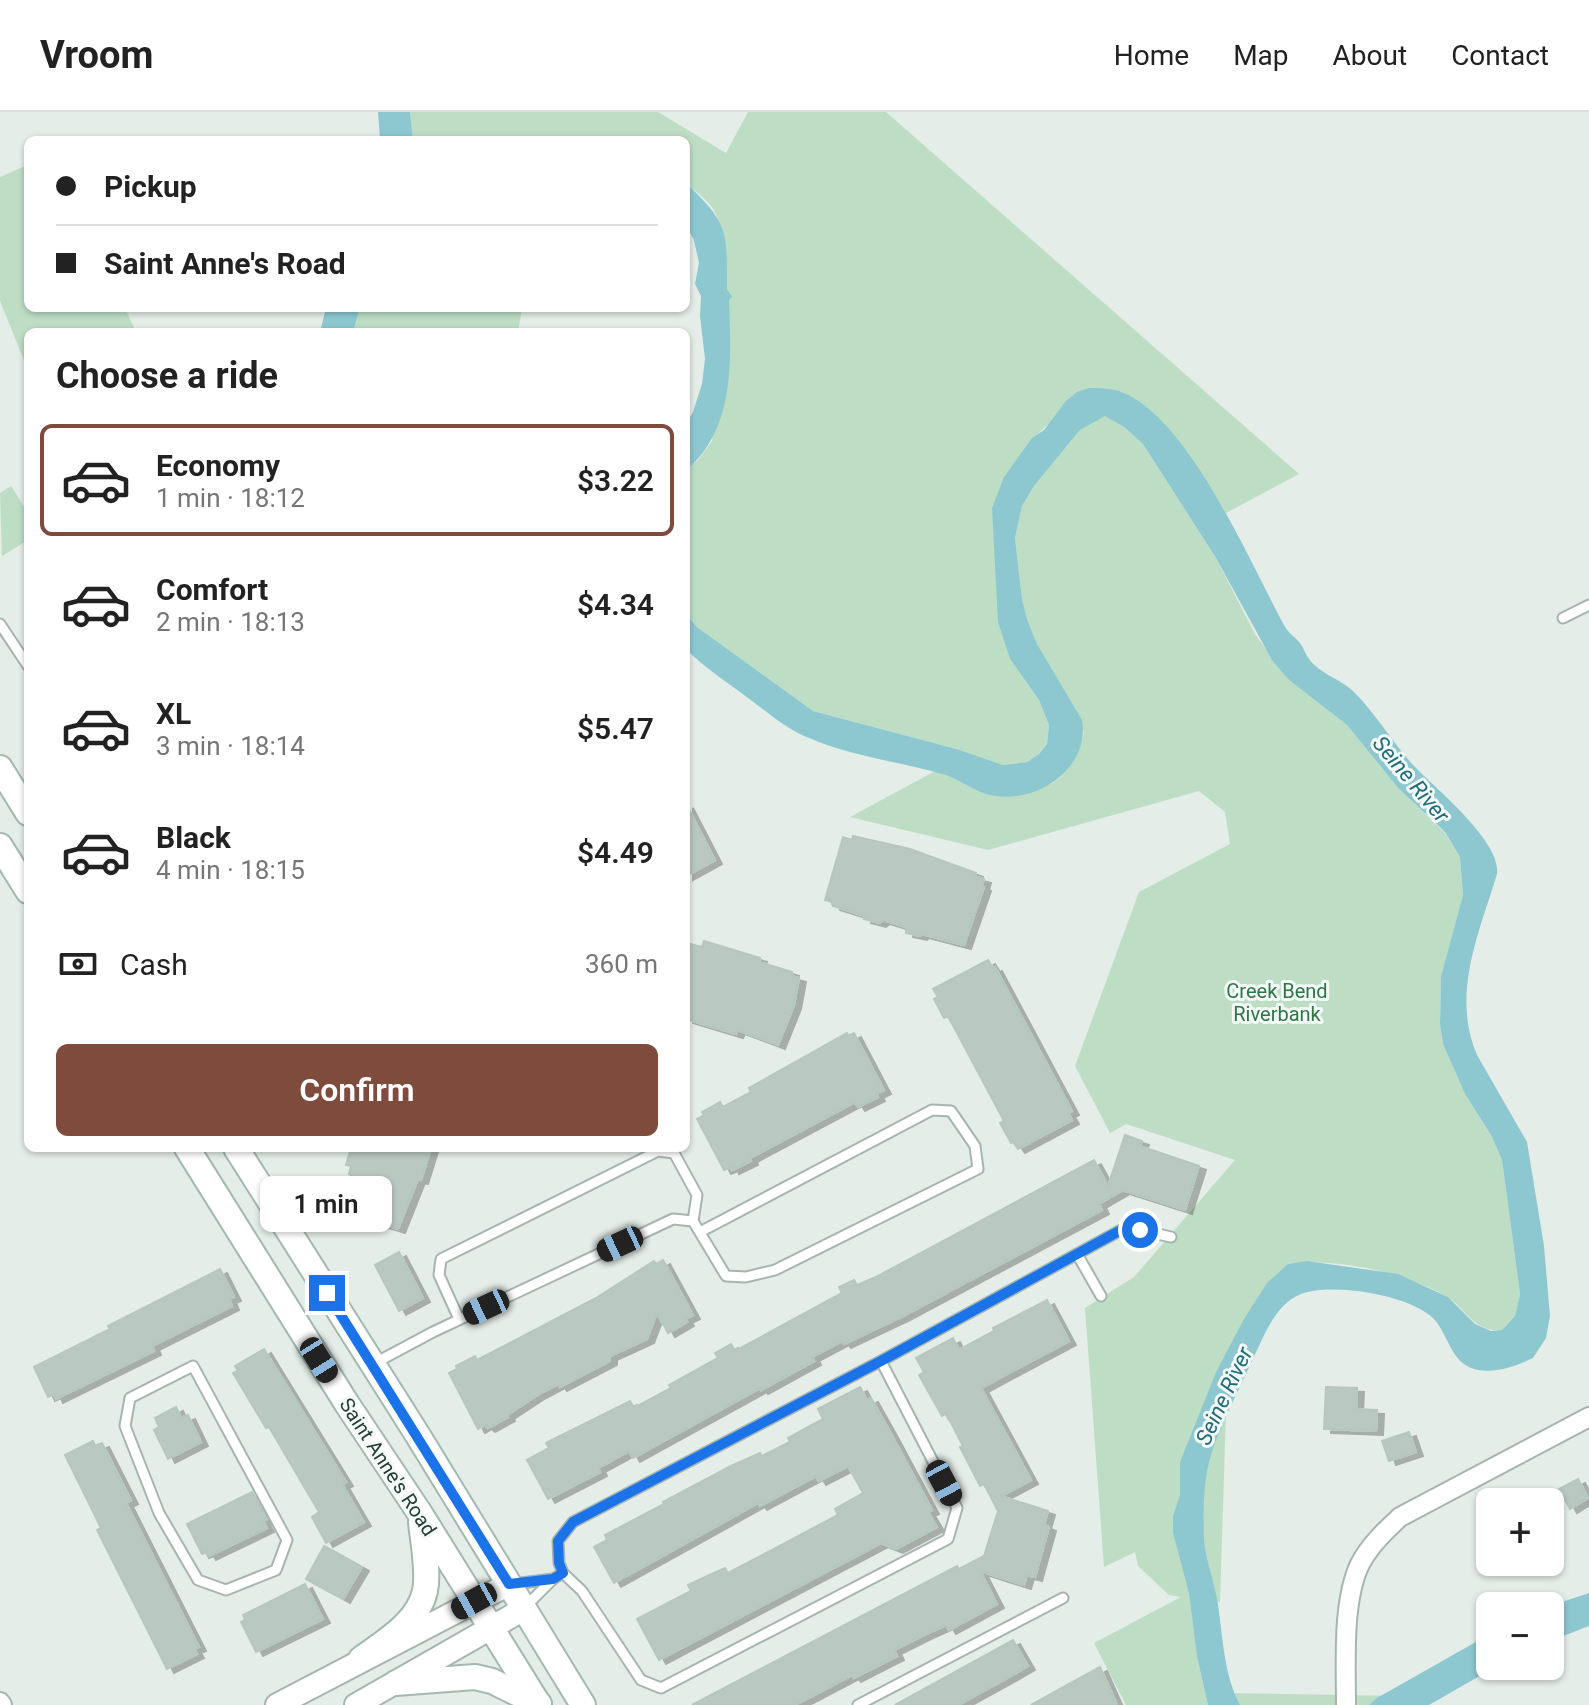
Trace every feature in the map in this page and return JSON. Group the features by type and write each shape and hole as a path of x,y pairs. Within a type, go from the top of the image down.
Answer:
{"main road":[{"path":"0,768 24,807"},
{"path":"0,846 24,885"},
{"name":"Saint Anne's Road","path":"190,1152 539,1704"},
{"name":"Saint Anne's Road","path":"239,1152 583,1705"},
{"path":"361,1659 403,1628 425,1591 421,1515"},
{"path":"396,1683 475,1677 492,1681 539,1704"}],"street":[{"path":"1346,1705 1350,1602 1360,1565 1378,1538 1400,1517 1589,1417"},
{"path":"277,1705 509,1584"},
{"path":"356,1705 524,1609"}],"lane":[{"path":"1563,618 1589,605"},
{"path":"0,624 24,660"},
{"path":"666,1152 674,1153 697,1195 693,1221 726,1276 746,1277 775,1270 978,1169 975,1146 951,1111 932,1110 700,1232"},
{"path":"459,1319 439,1275 441,1259 656,1152"},
{"path":"372,1365 459,1319 673,1219 693,1221"},
{"path":"881,1361 957,1508 948,1539 661,1688 641,1680 582,1591 563,1573 559,1563 558,1541 573,1522 881,1361 1121,1230 1140,1230 1171,1237"},
{"path":"1077,1254 1101,1296"},
{"path":"193,1366 287,1540 276,1570 226,1590 198,1580 159,1513 125,1426 130,1398 193,1366"},
{"path":"524,1609 563,1573"},
{"path":"509,1584 553,1579"},
{"path":"858,1705 1063,1598"}],"green space":[{"path":"410,112 658,112 726,153 748,112 886,112 1299,474 1226,513 1195,464 1122,392 1089,388 1033,438 1004,477 1010,659 1039,700 1049,725 1047,744 1039,754 1027,762 1003,765 960,750 813,711 697,627 690,619 690,467 712,441 723,355 727,288 722,230 713,209 690,186 690,136 413,136"},
{"path":"24,167 24,312 127,312 134,328 24,328 24,360 0,301 0,177"},
{"path":"359,312 521,312 519,328 354,328"},
{"name":"Creek Bend Riverbank","path":"1105,415 1143,444 1216,558 1255,634 1289,680 1347,725 1399,789 1445,833 1460,857 1463,895 1441,976 1440,1024 1443,1044 1465,1094 1491,1135 1502,1160 1520,1294 1515,1316 1502,1330 1492,1330 1477,1324 1446,1296 1411,1280 1347,1265 1288,1264 1228,1349 1220,1602 1190,1598 1197,1657 1208,1705 1126,1705 1094,1643 1181,1597 1169,1595 1138,1566 1135,1552 1104,1567 1085,1308 1134,1277 1235,1160 1126,1124 1110,1133 1075,1066 1139,892 1230,844 1225,812 1199,791 988,850 850,817 935,771 983,792 1021,792 1047,786 1058,779 1074,760 1084,732 1027,619 1015,538 1022,506 1034,486 1080,430"},
{"path":"11,486 24,507 24,542 2,556 0,493"},
{"path":"1220,1693 1399,1696 1399,1705 1222,1705"}],"water":[{"path":"378,112 410,112 413,136 380,136"},
{"path":"690,187 711,209 723,230 727,289 732,297 729,300 729,369 722,413 714,434 690,466 690,417 702,384 705,359 701,296 695,284 699,263 690,233"},
{"path":"325,312 359,312 354,328 321,328"},
{"name":"Seine River","path":"1089,388 1119,391 1145,405 1169,429 1215,494 1284,625 1309,659 1353,691 1414,766 1465,816 1489,847 1496,861 1497,874 1470,964 1467,1010 1470,1032 1477,1055 1527,1142 1544,1246 1550,1316 1546,1338 1533,1358 1514,1366 1482,1371 1464,1364 1434,1319 1408,1303 1370,1293 1332,1289 1301,1294 1284,1305 1271,1323 1220,1431 1208,1465 1205,1486 1205,1548 1217,1597 1227,1669 1240,1705 1208,1705 1197,1657 1189,1593 1173,1533 1173,1516 1180,1495 1180,1462 1216,1372 1267,1283 1288,1264 1307,1261 1398,1274 1448,1297 1475,1324 1491,1331 1502,1330 1515,1316 1520,1294 1502,1160 1491,1135 1465,1094 1443,1044 1440,1024 1441,976 1463,895 1460,857 1445,832 1399,789 1347,725 1289,680 1272,660 1216,558 1143,444 1124,427 1105,416 1080,430 1034,486 1022,506 1015,538 1027,619 1037,644 1082,720 1082,739 1077,756 1053,782 1037,791 1001,797 983,793 939,773 820,743 782,723 690,653 690,619 697,627 813,711 960,750 1003,765 1027,762 1039,754 1047,744 1049,725 1039,700 1010,659 998,622 992,508 1004,477 1032,438 1044,430 1066,401 1077,392"},
{"path":"1589,1593 1589,1626 1564,1636 1564,1601"},
{"path":"1476,1642 1476,1678 1429,1705 1369,1705"}],"building":[{"path":"690,812 715,860 690,874"},
{"path":"853,836 910,849 976,873 976,877 984,879 964,945 906,933 906,927 883,920 879,923 864,919 865,916 833,906 832,902 825,900 843,837 852,840"},
{"path":"704,941 760,958 759,962 792,972 791,976 799,978 794,1005 778,1045 738,1030 736,1034 690,1020 690,944 702,947"},
{"path":"988,960 995,967 1072,1111 1068,1113 1072,1120 1018,1149 1000,1123 1004,1121 948,1016 944,1018 934,999 938,997 933,989"},
{"path":"847,1033 848,1036 854,1033 884,1090 876,1094 878,1097 858,1107 855,1102 750,1158 751,1161 732,1170 731,1167 724,1170 697,1119 704,1115 702,1112 720,1102 723,1107 751,1092 749,1088"},
{"path":"1125,1135 1142,1141 1140,1146 1199,1166 1185,1210 1123,1190 1099,1204 1102,1210 903,1316 844,1344 842,1341 812,1357 814,1361 633,1458 629,1451 598,1468 600,1472 548,1499 527,1460 549,1448 546,1443 630,1401 634,1408 718,1358 715,1353 731,1344 735,1351 842,1293 839,1287 854,1280 857,1285 876,1277 1094,1160 1108,1186"},
{"path":"350,1152 430,1152 421,1180 418,1179 398,1229 341,1211 351,1175 351,1166 346,1165"},
{"path":"399,1252 423,1298 399,1311 375,1265"},
{"path":"663,1260 693,1315 685,1319 687,1322 668,1333 657,1313 647,1339 610,1356 610,1361 560,1387 558,1384 539,1394 488,1428 485,1425 478,1429 449,1373 457,1369 456,1366 475,1356 477,1360 596,1298 654,1261 656,1264"},
{"path":"220,1269 234,1297 229,1299 232,1306 152,1346 154,1351 56,1399 54,1394 48,1397 34,1367"},
{"path":"1047,1300 1069,1341 981,1388 1031,1480 1001,1496 1048,1511 1044,1525 1049,1527 1035,1577 1027,1575 1024,1585 980,1571 997,1604 949,1630 946,1625 894,1650 897,1656 795,1705 692,1705 957,1566 959,1569 984,1556 998,1511 984,1484 980,1486 946,1413 942,1416 919,1375 924,1372 916,1358 953,1338 959,1350"},
{"path":"264,1349 346,1482 342,1484 364,1522 326,1543 312,1517 319,1512 233,1373 238,1371 235,1366"},
{"path":"860,1387 867,1400 871,1398 889,1430 932,1510 928,1512 937,1527 896,1549 881,1543 659,1660 637,1619 691,1591 688,1585 725,1568 728,1573 838,1515 835,1509 863,1493 848,1466 819,1481 816,1476 760,1506 758,1503 614,1583 594,1547 607,1540 605,1535 663,1502 731,1466 760,1453 762,1456 790,1442 788,1438 823,1419 818,1409"},
{"path":"1326,1387 1357,1388 1356,1409 1377,1410 1376,1431 1324,1429"},
{"path":"176,1407 181,1418 188,1415 201,1442 168,1459 154,1430 159,1427 155,1418"},
{"path":"1409,1432 1416,1452 1389,1461 1382,1441"},
{"path":"93,1441 95,1446 102,1443 131,1500 126,1503 199,1647 194,1649 197,1654 167,1669 97,1530 101,1528 65,1455"},
{"path":"1578,1479 1588,1498 1570,1509 1564,1498 1564,1488 1561,1488"},
{"path":"252,1492 267,1519 263,1521 267,1528 209,1556 207,1552 202,1554 187,1524"},
{"path":"324,1546 362,1567 343,1599 306,1579"},
{"path":"305,1584 323,1619 256,1652 241,1622 245,1620 243,1615"},
{"path":"1013,1640 1028,1666 1011,1676 958,1705 895,1705"},
{"path":"1100,1667 1117,1705 1031,1705"}],"route":[{"path":"327,1293 509,1584 553,1579 563,1573 559,1563 558,1541 573,1522 881,1361 1121,1230 1140,1230"}]}
